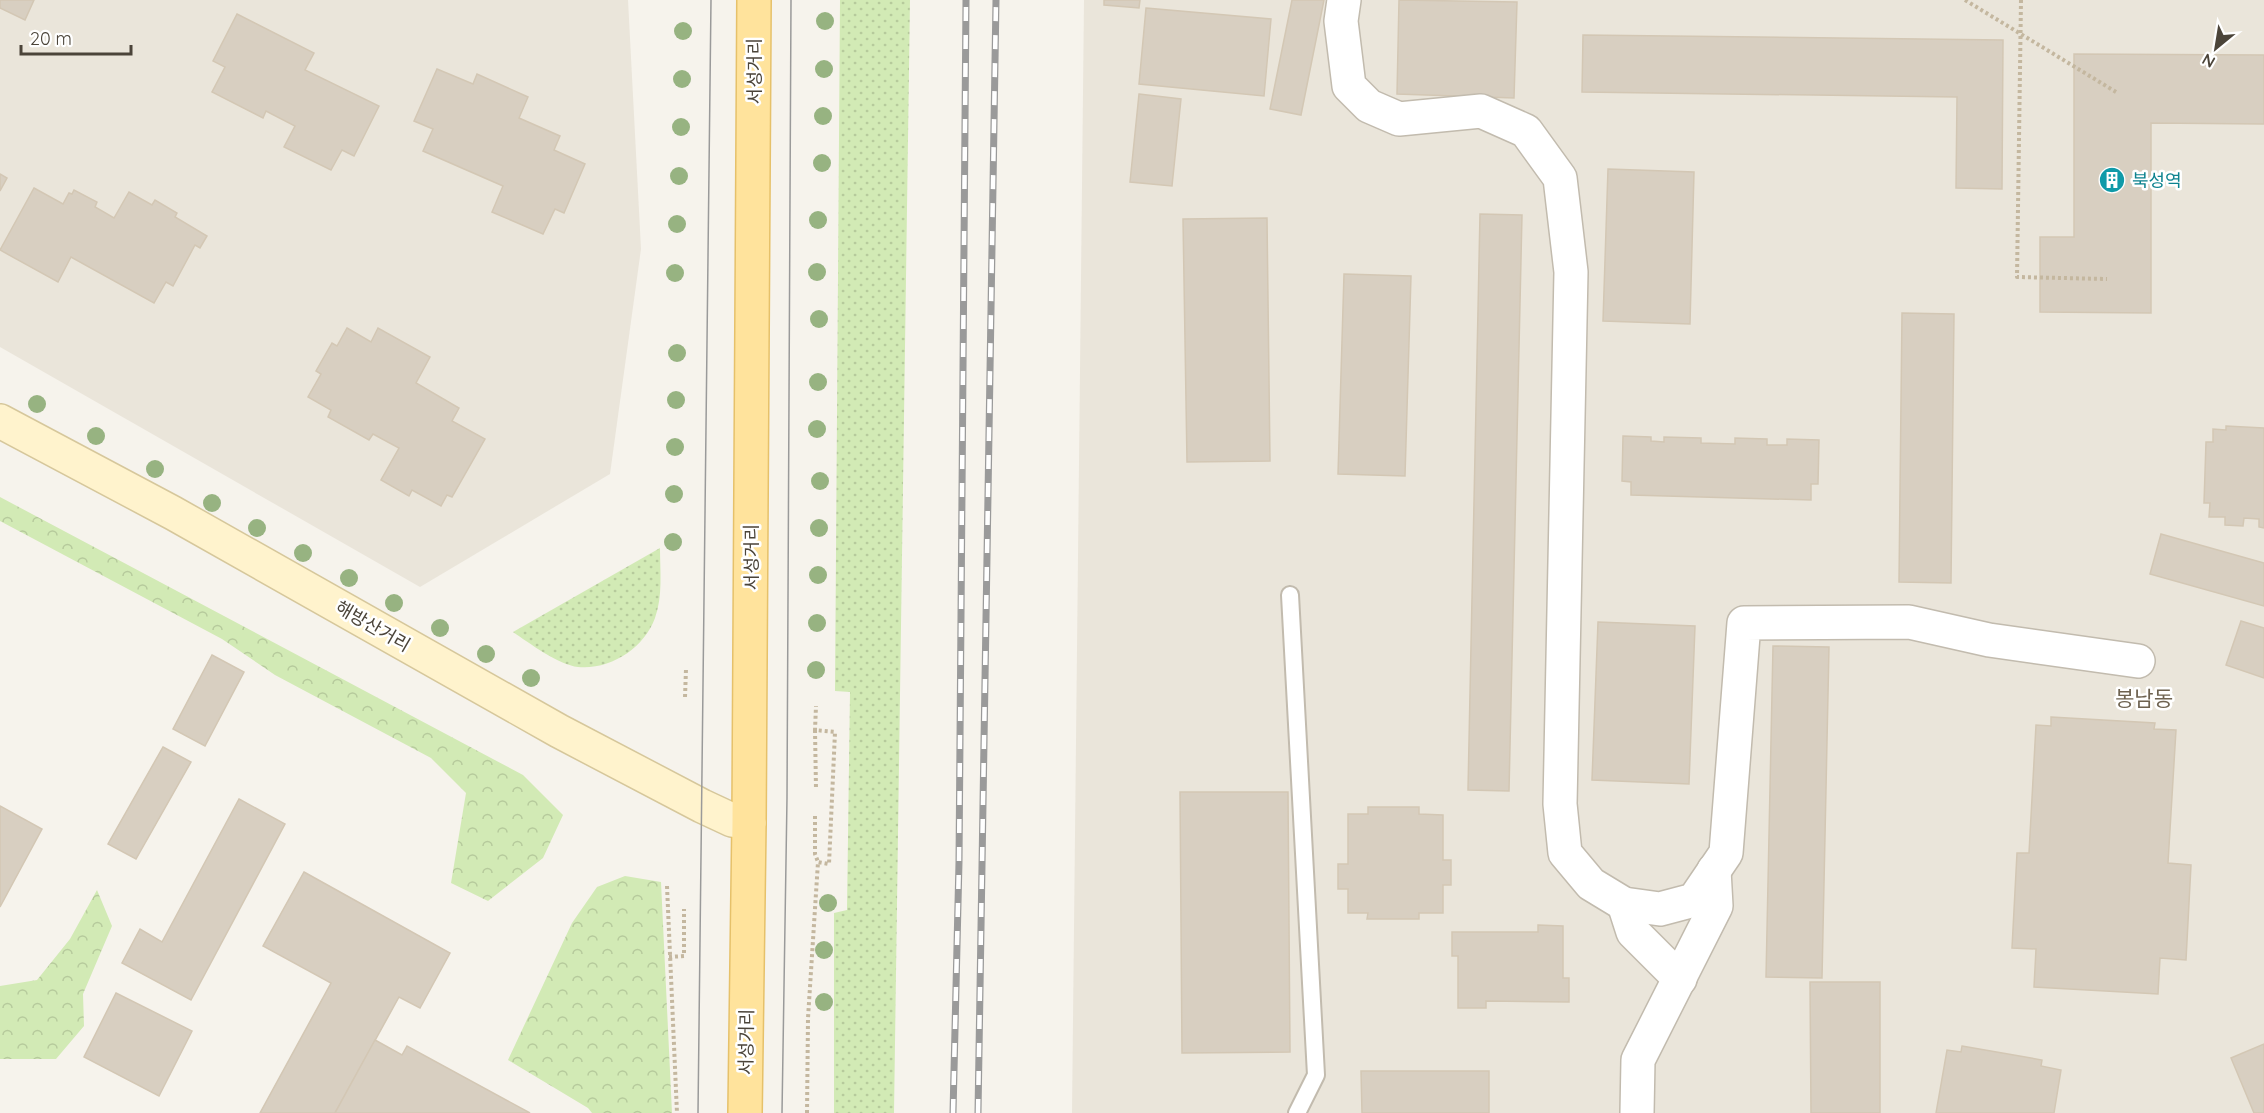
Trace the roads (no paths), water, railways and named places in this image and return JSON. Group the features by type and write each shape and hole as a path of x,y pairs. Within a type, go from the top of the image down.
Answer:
{"main road":[{"name":"서성거리","path":"745,1113 754,0"},
{"name":"해방산거리","path":"0,421 174,513 559,731 702,806 732,820 749,823"}],"street":[{"path":"1344,0 1341,21 1349,86 1369,106 1398,119 1481,111 1526,131 1560,178 1571,272 1560,804 1565,853 1591,884 1624,904 1659,909 1694,900 1726,853 1744,623 1909,622 1989,640 2138,661"},
{"path":"1637,1113 1638,1060 1716,906 1714,870"},
{"path":"1624,904 1633,932 1680,979"}],"lane":[{"path":"1290,595 1316,1075 1297,1113"}],"tram line":[{"path":"698,1113 711,0"},
{"path":"782,1113 787,798 791,0"}],"railway":[{"path":"953,1113 959,862 966,0"},
{"path":"978,1113 996,0"}],"place":[{"name":"북성역","path":"2112,180"}],"district":[{"name":"봉남동","path":"2144,698"}]}
